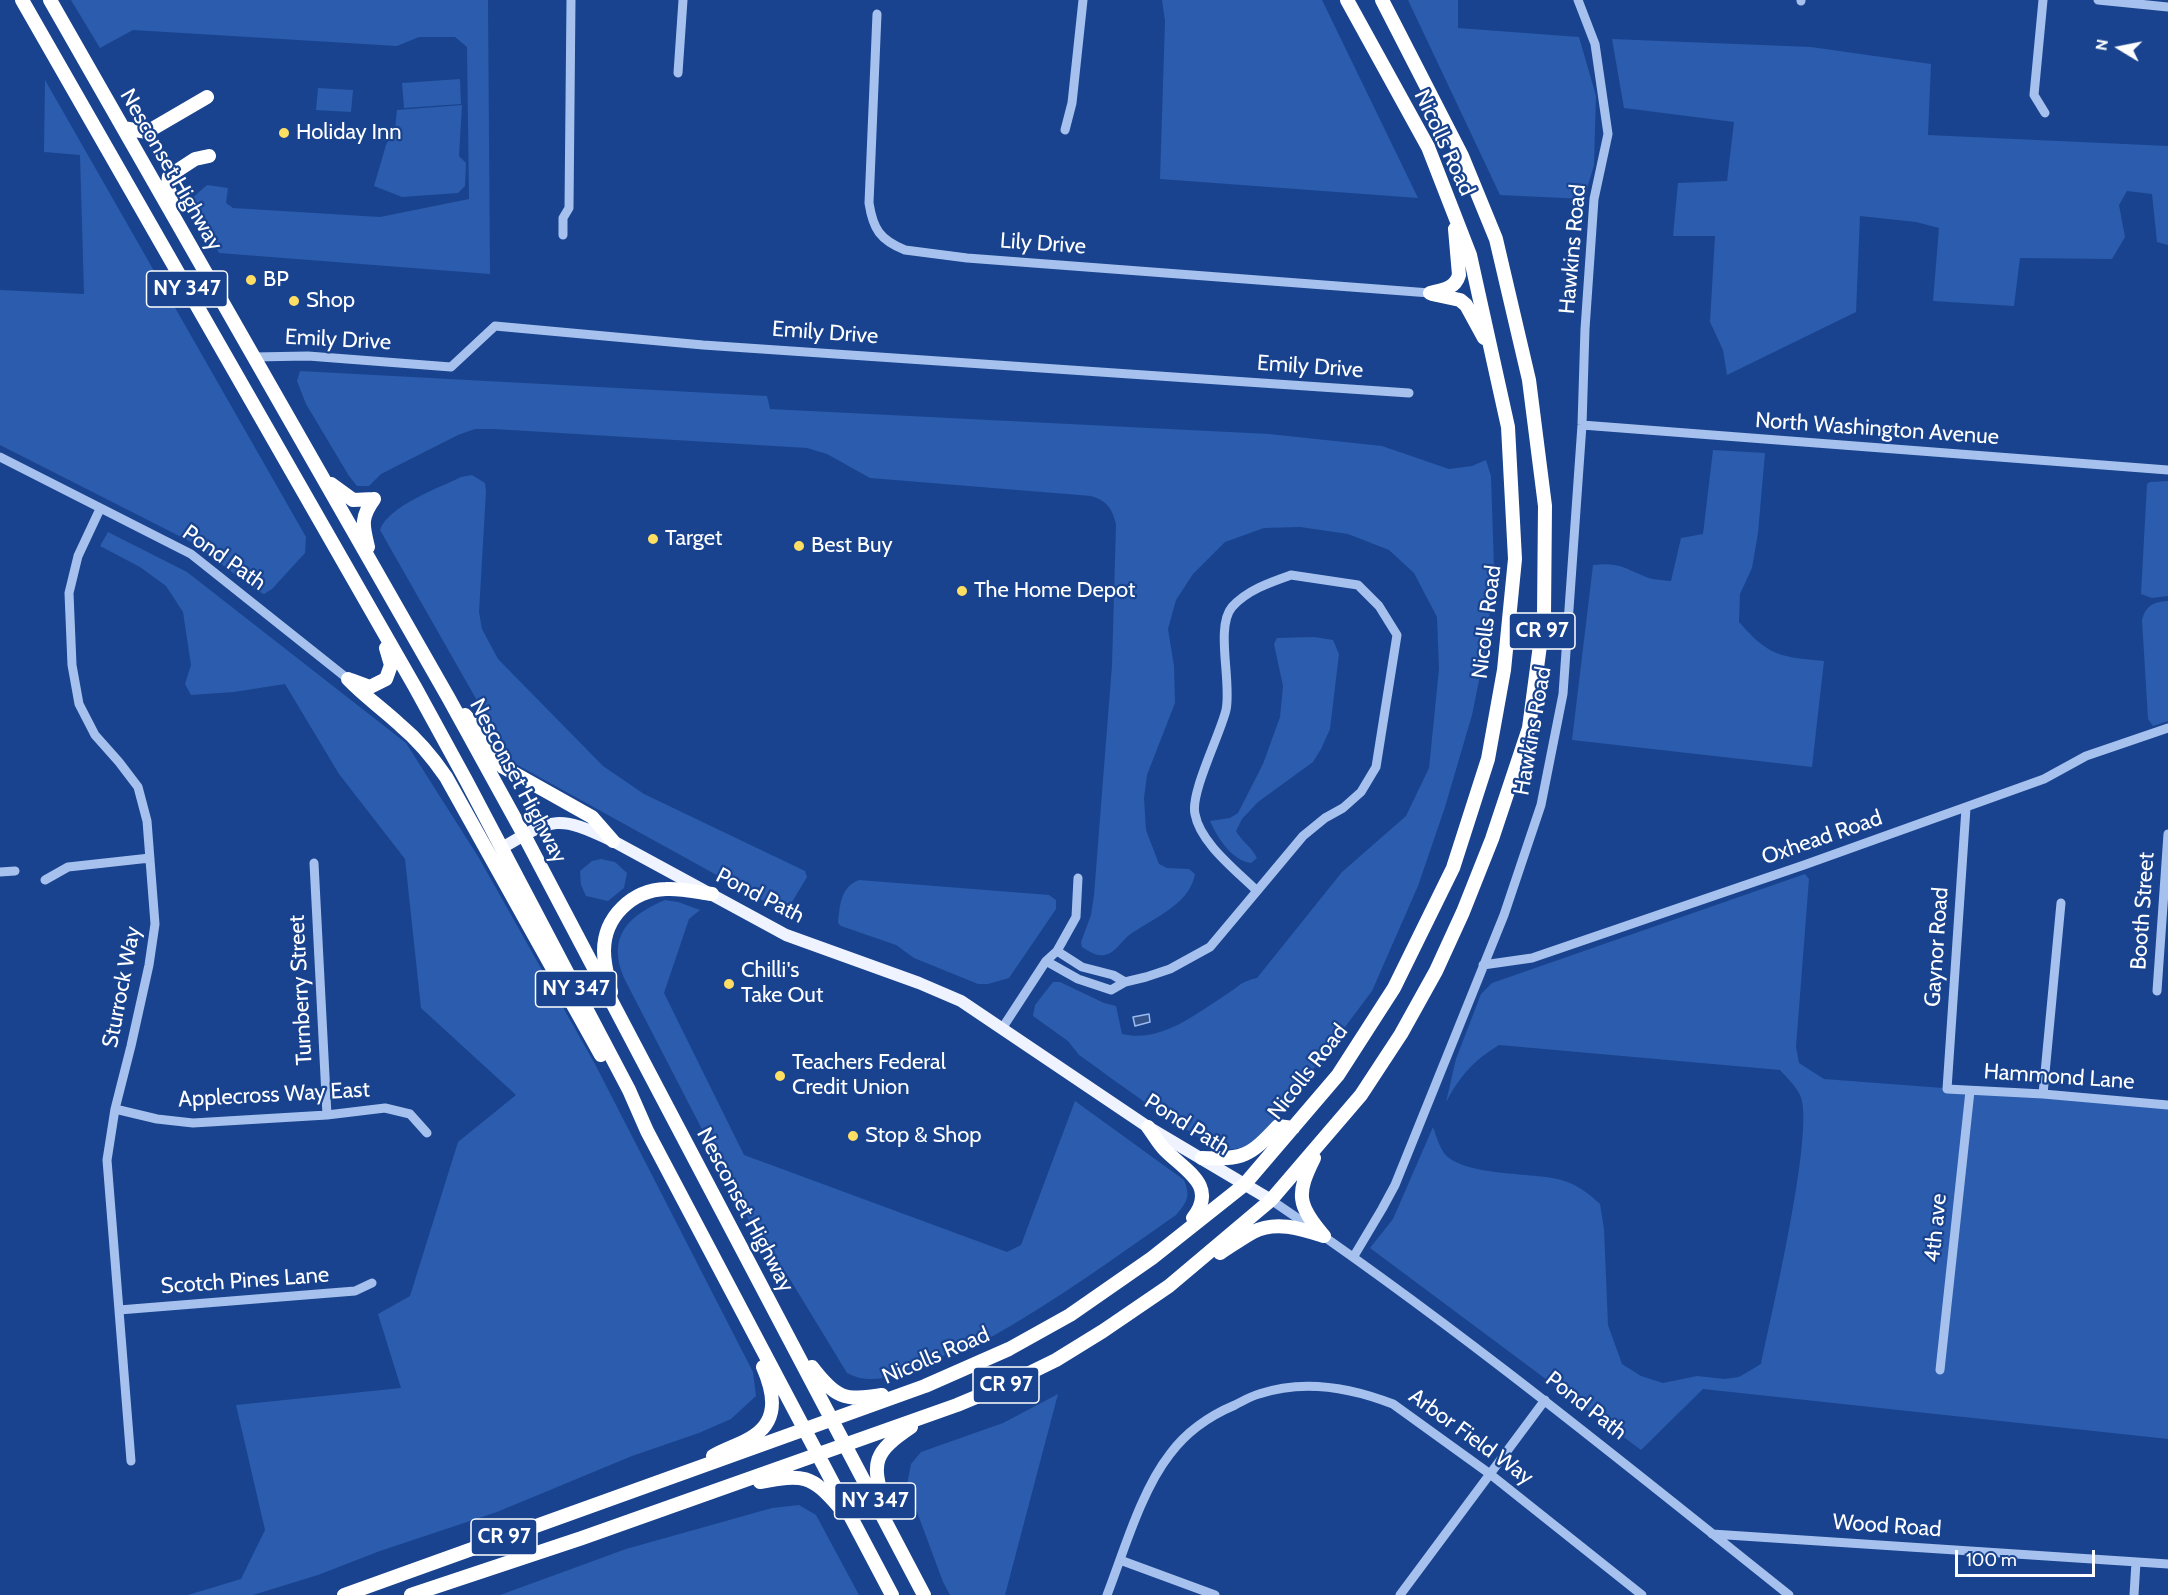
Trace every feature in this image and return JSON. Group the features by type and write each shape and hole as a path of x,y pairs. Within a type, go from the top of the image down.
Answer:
{"highway":[{"name":"Nesconset Highway","path":"22,0 467,782 629,1090 647,1131 892,1595"},
{"name":"Nesconset Highway","path":"50,0 324,478 524,835 924,1595"},
{"name":"Nicolls Road","path":"344,1595 925,1386 984,1361 1050,1326 1098,1296 1171,1243 1244,1185 1338,1076 1394,988 1453,868 1488,759 1504,670 1515,559 1508,428 1470,255 1428,147 1347,0"},
{"name":"Nicolls Road","path":"411,1595 846,1445 996,1389 1056,1360 1133,1312 1192,1268 1271,1200 1361,1095 1401,1034 1436,971 1463,912 1492,839 1529,728 1544,615 1545,506 1529,380 1496,238 1462,156 1382,0"},
{"path":"123,128 147,132 207,97"},
{"path":"181,228 168,186 169,176 195,159 209,156"},
{"path":"1430,293 1448,288 1454,284 1459,275 1454,214"},
{"path":"1430,293 1453,298 1466,305 1491,352"},
{"path":"324,478 350,498 361,501 374,499 363,519 372,563"},
{"path":"348,679 370,687 382,682 389,675 390,660 376,621"},
{"path":"348,679 410,735 428,753 446,777 620,1090 647,1131"},
{"path":"448,697 477,729 499,764 514,775 592,817 614,841"},
{"path":"616,1011 605,967 604,949 609,928 622,908 641,894 657,890 683,890 712,894"},
{"path":"1202,1158 1240,1157 1264,1141 1278,1126 1293,1128"},
{"path":"1149,1127 1164,1150 1188,1169 1198,1182 1203,1196 1201,1208 1171,1243"},
{"path":"1323,1139 1301,1189 1306,1212 1324,1236"},
{"path":"1192,1268 1255,1231 1290,1226 1324,1236"},
{"path":"684,1473 728,1447 755,1435 771,1413 773,1399 769,1382 733,1293"},
{"path":"791,1340 826,1385 845,1398 862,1399 925,1386"},
{"path":"905,1558 877,1483 877,1464 881,1452 888,1443 927,1415"},
{"path":"717,1491 787,1477 805,1479 825,1490 858,1531"}],"main road":[{"name":"Pond Path","path":"502,848 543,826 560,822 582,827 614,841 786,935 948,994 975,1009 1149,1127 1271,1200"}],"street":[{"path":"563,235 563,218 569,208 571,0"},
{"path":"678,73 683,0"},
{"path":"1065,130 1072,103 1083,0"},
{"name":"Hawkins Road","path":"1354,1256 1395,1185 1504,915 1541,805 1563,694 1582,425 1594,199 1608,134 1595,44 1578,0"},
{"path":"2043,0 2034,95 2045,113"},
{"path":"2098,0 2108,3 2168,7"},
{"name":"Lily Drive","path":"877,14 869,203 871,218 877,232 896,247 966,258 1430,293"},
{"name":"Emily Drive","path":"254,357 309,356 451,367 495,326 703,345 1409,393"},
{"name":"North Washington Avenue","path":"1582,425 2168,470"},
{"name":"Pond Path","path":"0,457 191,554 348,679"},
{"name":"Sturrock Way","path":"100,509 78,556 69,593 72,665 79,704 95,735 138,787 147,821 155,924 149,965 115,1109 108,1160 131,1461"},
{"path":"1046,961 1078,979 1111,990 1125,982 1170,969 1210,947 1257,891 1302,836 1325,818 1343,808 1361,792 1376,767 1397,635 1379,606 1358,585 1292,575 1260,586 1231,608 1224,628 1228,688 1226,710 1197,794 1194,813 1200,830 1212,846 1257,891"},
{"name":"Oxhead Road","path":"1483,965 1532,958 1966,808 2044,779 2086,756 2168,728"},
{"name":"Gaynor Road","path":"1947,1089 1966,808"},
{"name":"Booth Street","path":"2157,991 2168,834"},
{"path":"45,880 68,867 150,858"},
{"name":"Turnberry Street","path":"314,863 327,1115"},
{"path":"0,872 15,871"},
{"path":"1002,1028 1046,961 1057,951 1076,917 1078,878"},
{"path":"2043,1094 2061,903"},
{"path":"1057,951 1082,966 1125,982"},
{"path":"1101,987 1104,973"},
{"name":"Hammond Lane","path":"1947,1089 2043,1094 2168,1105"},
{"name":"4th ave","path":"1940,1370 1970,1091"},
{"name":"Applecross Way East","path":"115,1109 157,1119 193,1124 327,1115 385,1108 410,1114 427,1133"},
{"name":"Pond Path","path":"1271,1200 1354,1256 1545,1400 1790,1595"},
{"name":"Scotch Pines Lane","path":"119,1310 356,1291 372,1283"},
{"name":"Arbor Field Way","path":"1107,1595 1148,1491 1171,1453 1202,1421 1259,1394 1309,1387 1342,1389 1394,1404 1490,1474 1642,1595"},
{"path":"1400,1595 1545,1400"},
{"name":"Wood Road","path":"1712,1534 2168,1564"},
{"path":"1120,1560 1215,1595"},
{"path":"2134,1595 2136,1562"}],"shaded area":[{"path":"71,0 488,0 490,274 219,253 190,200 207,185 228,188 226,203 233,208 380,217 469,199 467,47 455,37 419,37 397,46 133,30 100,48"},
{"path":"1162,0 1322,0 1418,198 1160,179 1165,21"},
{"path":"1408,0 1458,0 1458,28 1579,37 1596,96 1594,165 1584,199 1500,195"},
{"path":"1612,39 1811,47 1931,64 1928,135 2168,146 2168,245 2157,242 2152,194 2127,191 2119,205 2125,237 2112,259 2020,258 2014,306 1933,301 1939,228 1916,222 1860,216 1856,312 1727,375 1723,350 1710,322 1715,236 1673,236 1678,183 1727,181 1734,122 1624,108"},
{"path":"460,79 461,104 404,108 402,83"},
{"path":"45,80 306,537 305,553 272,589 264,594 254,589 195,544 0,445 0,290 84,294 80,155 44,152"},
{"path":"318,88 353,90 351,112 316,110"},
{"path":"462,105 459,156 466,163 465,186 458,193 402,197 374,186 386,145 395,129 397,110"},
{"path":"300,371 767,396 770,409 1269,434 1382,446 1449,469 1472,466 1486,460 1491,476 1494,568 1487,641 1472,715 1445,807 1418,886 1372,991 1264,1135 1249,1145 1236,1149 1218,1146 1178,1124 1079,1055 1068,1041 1033,1016 1035,1005 1053,982 1060,982 1104,1003 1116,1006 1122,1034 1150,1035 1176,1026 1243,983 1257,978 1342,872 1406,816 1429,768 1439,669 1437,617 1414,573 1389,550 1348,534 1300,527 1264,528 1225,542 1193,574 1176,600 1168,629 1174,666 1175,703 1147,775 1144,798 1146,830 1159,864 1167,868 1189,869 1195,874 1192,885 1178,903 1128,936 1111,953 1097,955 1082,947 1081,942 1091,915 1094,895 1112,665 1116,524 1111,509 1101,500 1091,496 870,478 827,454 807,448 494,429 475,429 458,435 381,474 369,486 357,486 306,404 297,381"},
{"path":"1713,450 1765,453 1758,533 1752,568 1740,594 1739,622 1759,642 1776,653 1824,661 1812,767 1572,740 1593,565 1615,565 1649,578 1671,581 1681,538 1703,534"},
{"path":"472,475 485,483 486,491 479,612 482,629 498,659 603,766 644,794 805,871 807,877 792,902 780,910 512,762 380,530 385,521 403,506 461,477"},
{"path":"2168,481 2168,596 2152,598 2141,594 2147,484"},
{"path":"108,532 187,572 406,743 479,858 596,1066 753,1372 756,1396 731,1419 699,1433 632,1456 497,1512 380,1551 318,1575 253,1595 188,1595 241,1579 265,1530 236,1405 401,1388 378,1314 410,1296 458,1142 516,1095 421,1008 405,859 339,774 285,684 234,692 191,695 185,684 191,665 183,612 166,586 140,567 100,546"},
{"path":"2168,601 2168,721 2153,726 2148,719 2142,620 2151,605"},
{"path":"1314,637 1333,640 1339,654 1330,729 1313,762 1258,802 1242,819 1236,831 1257,858 1251,863 1244,861 1226,847 1210,821 1230,818 1238,813 1263,764 1280,717 1283,686 1274,644 1277,638"},
{"path":"601,859 615,862 627,873 624,888 608,901 586,896 581,885 580,871 592,861"},
{"path":"1805,874 1809,879 1796,1047 1799,1063 1824,1079 2168,1105 2168,1439 1703,1389 1641,1450 1370,1248 1393,1219 1433,1127 1442,1150 1453,1161 1482,1170 1561,1180 1587,1193 1600,1204 1604,1229 1608,1325 1622,1364 1641,1376 1663,1383 1697,1376 1725,1379 1739,1377 1761,1364 1782,1268 1802,1144 1803,1114 1800,1095 1780,1070 1499,1045 1468,1069 1446,1102 1456,1059 1481,994 1492,983"},
{"path":"859,880 1049,895 1056,900 1056,909 1009,978 988,984 978,984 914,958 896,945 841,926 838,923 842,898 848,887"},
{"path":"665,900 700,910 689,919 664,993 744,1155 1007,1252 1021,1245 1075,1101 1184,1180 1187,1191 1185,1203 1176,1215 1109,1262 993,1336 888,1377 868,1379 847,1373 788,1276 757,1236 624,978 619,964 618,951 619,940 624,930 640,913"},
{"path":"1149,1014 1150,1022 1135,1026 1133,1017"},
{"path":"1058,1394 1005,1595 950,1595 907,1485 911,1464 921,1452 1003,1423"},
{"path":"799,1505 816,1515 859,1595 500,1595 626,1549 772,1508"}],"place":[{"name":"Holiday Inn","path":"284,133"},
{"name":"BP","path":"251,280"},
{"name":"Shop","path":"294,301"},
{"name":"Target","path":"653,539"},
{"name":"Best Buy","path":"799,546"},
{"name":"The Home Depot","path":"962,591"},
{"name":"Chilli's Take Out","path":"729,984"},
{"name":"Teachers Federal Credit Union","path":"780,1076"},
{"name":"Stop & Shop","path":"853,1136"}]}
